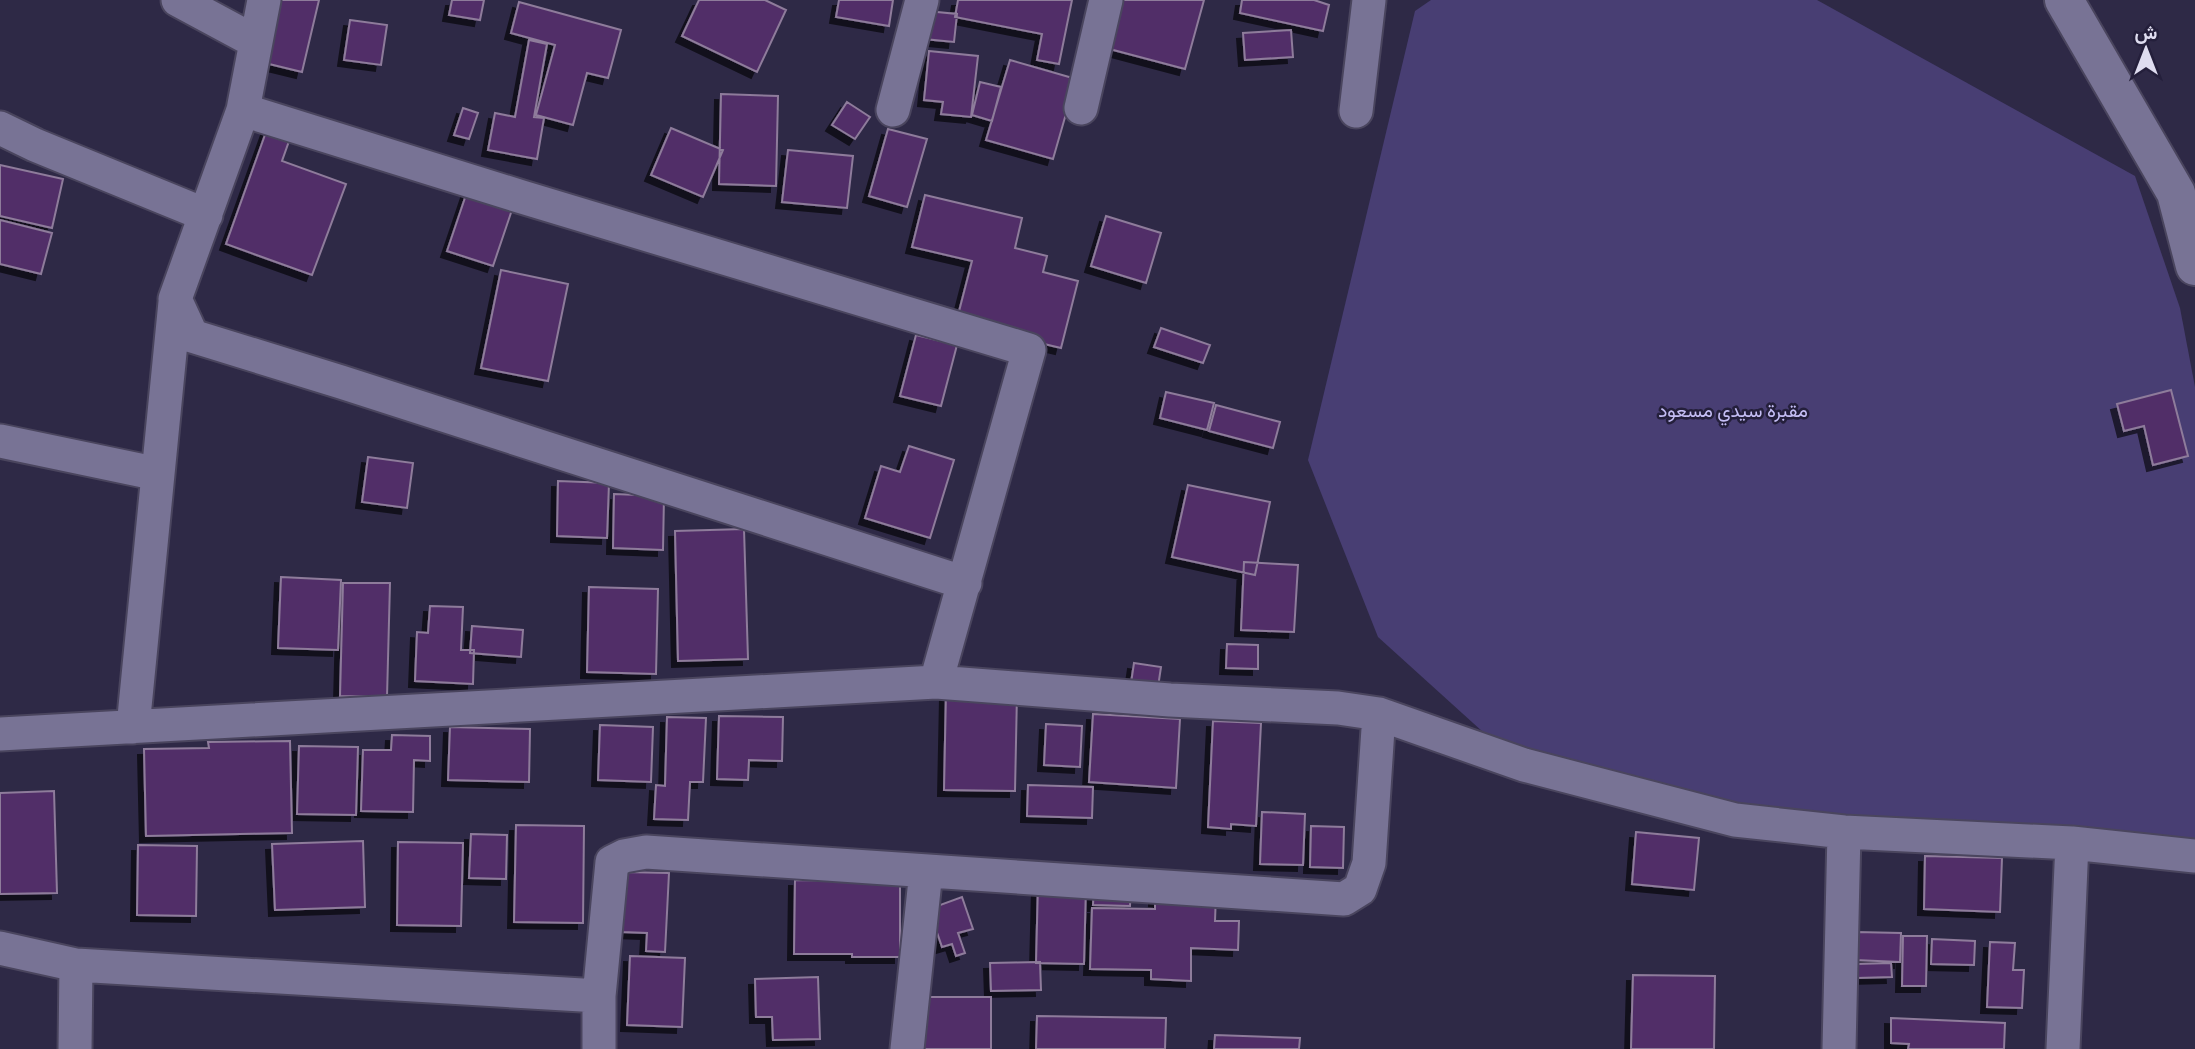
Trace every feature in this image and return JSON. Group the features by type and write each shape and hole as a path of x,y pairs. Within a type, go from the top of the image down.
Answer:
{"street":[{"path":"178,0 257,42"},
{"path":"133,727 175,299 243,110 264,0"},
{"path":"893,110 922,0"},
{"path":"1081,108 1106,0"},
{"path":"1356,111 1369,0"},
{"path":"2064,0 2176,193 2195,266"},
{"path":"243,110 1029,350 936,682"},
{"path":"0,128 206,215"},
{"path":"175,299 192,336 965,583"},
{"path":"0,442 144,471"},
{"path":"0,734 936,682 1170,700 1338,708 1379,714 1524,765 1722,816 1844,832 2072,843 2195,856"},
{"path":"599,1049 599,996 612,862 624,856 646,852 1344,899 1360,889 1369,863 1379,714"},
{"path":"1839,1049 1844,832"},
{"path":"2063,1049 2072,843"},
{"path":"907,1049 926,871"},
{"path":"0,948 76,965 599,996"},
{"path":"75,1049 76,965"}],"green space":[{"name":"مقبرة سيدي مسعود","path":"1431,0 1817,0 2135,176 2180,308 2195,387 2195,845 1870,843 1515,761 1378,637 1308,460 1415,11"}],"building":[{"path":"280,0 319,0 302,72 265,63"},
{"path":"452,0 484,0 480,20 449,15"},
{"path":"699,0 765,0 786,10 757,72 682,36"},
{"path":"839,0 893,0 889,26 836,17"},
{"path":"958,0 1072,0 1059,64 1037,60 1042,34 955,17"},
{"path":"1115,0 1204,0 1185,69 1102,47"},
{"path":"1242,0 1314,0 1329,5 1323,31 1240,13"},
{"path":"519,2 621,30 608,78 587,73 573,125 536,115 555,45 511,33"},
{"path":"927,11 957,14 954,42 924,39"},
{"path":"350,20 387,25 381,65 344,60"},
{"path":"1291,30 1293,57 1245,60 1243,33"},
{"path":"529,40 547,44 534,117 544,118 537,159 488,150 495,113 515,117"},
{"path":"929,51 978,56 971,117 941,114 943,102 924,100"},
{"path":"1010,60 1076,79 1053,159 986,140"},
{"path":"980,82 1001,87 992,121 972,115"},
{"path":"721,94 778,96 776,186 719,184"},
{"path":"847,102 870,117 855,139 832,125"},
{"path":"463,108 478,113 469,139 454,135"},
{"path":"271,118 294,127 282,161 346,184 312,275 226,244"},
{"path":"671,128 723,150 703,197 651,175"},
{"path":"888,129 927,139 907,207 869,196"},
{"path":"788,150 853,156 847,208 782,202"},
{"path":"0,165 63,179 52,228 0,216"},
{"path":"469,186 515,201 493,266 447,251"},
{"path":"925,195 1022,218 1015,248 1047,256 1043,272 1078,281 1061,348 956,323 972,261 912,247"},
{"path":"1106,216 1161,233 1146,283 1091,266"},
{"path":"0,220 52,233 41,274 0,264"},
{"path":"501,270 568,284 548,381 481,368"},
{"path":"1161,328 1210,345 1203,363 1154,347"},
{"path":"916,335 957,345 941,406 900,396"},
{"path":"2171,390 2188,456 2153,465 2144,426 2124,431 2117,404"},
{"path":"1166,392 1214,403 1207,430 1160,418"},
{"path":"1216,405 1280,422 1273,448 1209,431"},
{"path":"909,446 954,460 930,538 865,518 881,466 900,472"},
{"path":"368,457 413,463 407,508 362,502"},
{"path":"558,481 609,483 607,538 557,536"},
{"path":"1188,485 1270,502 1255,575 1172,557"},
{"path":"614,494 664,496 663,550 613,548"},
{"path":"744,529 748,659 678,661 675,531"},
{"path":"1244,562 1298,565 1294,632 1241,630"},
{"path":"281,577 341,580 338,650 278,648"},
{"path":"343,583 390,583 387,697 340,696"},
{"path":"589,587 658,589 656,674 587,672"},
{"path":"430,606 463,607 461,650 474,650 473,684 415,681 417,632 428,633"},
{"path":"472,626 523,630 521,657 470,653"},
{"path":"1227,644 1258,645 1258,669 1226,668"},
{"path":"1134,663 1161,667 1158,687 1131,683"},
{"path":"946,692 1017,693 1015,791 944,790"},
{"path":"1093,714 1180,719 1176,788 1089,782"},
{"path":"719,716 783,717 782,761 749,760 748,780 717,779"},
{"path":"667,717 706,718 703,782 690,782 688,820 654,819 656,785 665,786"},
{"path":"1213,721 1261,723 1256,826 1231,824 1231,829 1208,827"},
{"path":"1046,724 1082,726 1080,767 1044,765"},
{"path":"600,725 653,727 651,782 598,780"},
{"path":"450,727 530,729 529,782 448,780"},
{"path":"392,735 430,736 430,761 414,760 413,812 361,811 363,750 391,750"},
{"path":"290,741 292,833 146,836 144,749 209,748 208,742"},
{"path":"299,746 358,747 356,815 297,814"},
{"path":"1028,785 1093,787 1092,818 1027,816"},
{"path":"54,791 57,893 0,894 0,793"},
{"path":"1262,812 1305,814 1303,865 1260,864"},
{"path":"516,825 584,826 583,923 514,922"},
{"path":"1311,826 1344,827 1343,868 1310,867"},
{"path":"1636,832 1699,838 1694,890 1632,884"},
{"path":"471,834 507,835 506,879 469,878"},
{"path":"363,841 365,907 275,910 272,844"},
{"path":"398,842 463,843 461,926 397,925"},
{"path":"138,845 197,846 196,916 137,915"},
{"path":"1925,856 2002,858 2000,912 1924,909"},
{"path":"624,872 669,873 665,952 646,951 647,933 622,932"},
{"path":"795,880 900,881 900,957 794,954"},
{"path":"1038,884 1086,885 1084,964 1036,963"},
{"path":"1094,884 1131,885 1130,906 1093,905"},
{"path":"1155,892 1216,894 1215,921 1239,921 1238,950 1191,948 1191,981 1151,979 1151,970 1090,969 1092,908 1155,909"},
{"path":"962,897 973,929 958,933 965,953 956,956 952,944 942,947 929,909"},
{"path":"1856,932 1901,933 1900,962 1855,960"},
{"path":"1903,936 1927,936 1926,986 1902,986"},
{"path":"1932,939 1975,941 1974,965 1931,964"},
{"path":"1990,942 2015,943 2013,970 2024,970 2022,1008 1987,1007"},
{"path":"630,956 685,958 682,1027 627,1025"},
{"path":"1040,962 1041,990 991,991 990,963"},
{"path":"1891,963 1892,977 1857,978 1856,964"},
{"path":"1633,975 1715,976 1714,1049 1631,1049"},
{"path":"818,977 820,1039 773,1040 772,1017 756,1017 755,979"},
{"path":"922,997 991,997 991,1049 922,1049"},
{"path":"1037,1016 1166,1018 1165,1049 1036,1049"},
{"path":"1891,1018 2005,1023 2004,1049 1908,1049 1909,1044 1891,1043"},
{"path":"1215,1035 1300,1038 1299,1049 1214,1049"}]}
